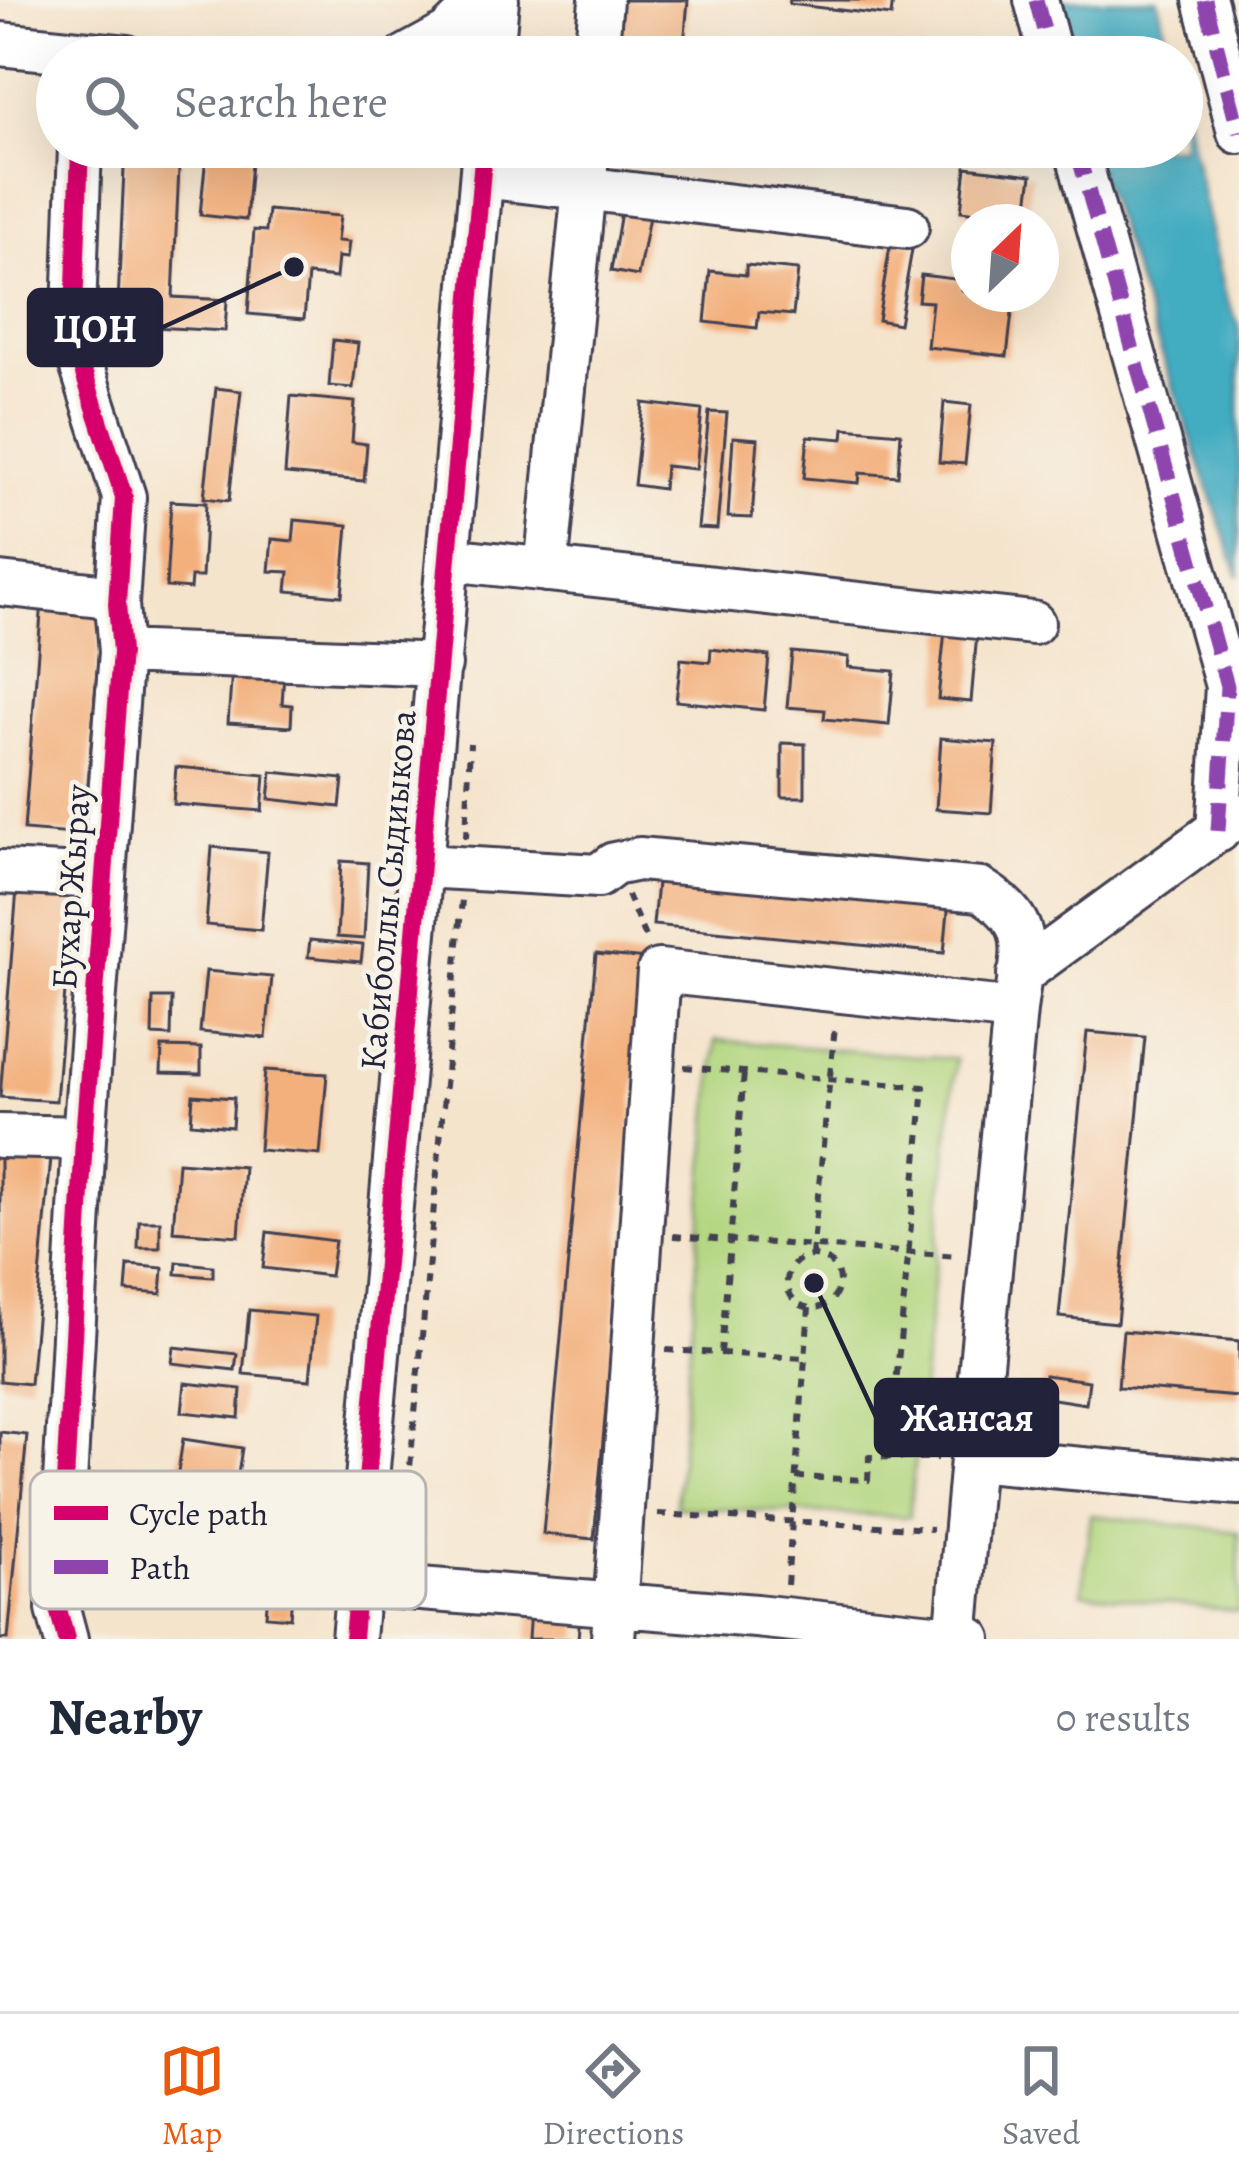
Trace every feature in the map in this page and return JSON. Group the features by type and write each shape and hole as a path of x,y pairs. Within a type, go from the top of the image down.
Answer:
{"street":[{"path":"443,36 482,0"},
{"path":"494,36 497,0"},
{"path":"598,36 601,0"},
{"path":"1036,0 1045,36"},
{"path":"1205,0 1239,132"},
{"path":"0,44 36,49"},
{"name":"Бухар Жырау","path":"66,1471 84,1138 121,652 117,604 124,497 73,340 79,168"},
{"name":"Кабиболлы Сыдиыкова","path":"369,1471 482,168"},
{"path":"507,168 584,191 907,227"},
{"path":"546,570 586,168"},
{"path":"614,1621 659,971 839,993 1017,993 1228,823 1227,686 1082,168"},
{"path":"449,560 1033,623"},
{"path":"0,584 100,595 117,604"},
{"path":"121,652 440,665"},
{"path":"422,866 598,876 614,864 639,859 981,890 1010,907 1023,934 956,1638"},
{"path":"0,872 104,877"},
{"path":"0,1136 84,1138"},
{"path":"972,1459 1239,1483"},
{"path":"426,1594 614,1621 765,1624 970,1639"},
{"name":"Бухар Жырау","path":"58,1609 66,1639"},
{"name":"Кабиболлы Сыдиыкова","path":"353,1639 356,1609"}],"path":[{"path":"614,864 659,971"},
{"path":"812,1251 834,1267 839,1283 832,1299 809,1308 794,1300 786,1285 790,1268 812,1251 839,993"},
{"path":"650,1064 924,1087 889,1458"},
{"path":"721,1353 744,1072"},
{"path":"640,1234 812,1251 992,1258"},
{"path":"765,1624 792,1522 809,1308"},
{"path":"632,1348 805,1358"},
{"path":"796,1477 868,1480 869,1457 972,1459"},
{"path":"622,1512 965,1532"}],"green space":[{"path":"716,1040 956,1059 909,1517 676,1507"},
{"path":"1091,1515 1239,1532 1239,1612 1082,1593"}],"water":[{"path":"1062,0 1158,0 1166,36 1069,36"},
{"path":"1097,168 1197,168 1226,296 1239,326 1239,577"}],"building":[{"path":"616,0 688,0 685,36 613,36"},
{"path":"790,0 893,0 891,16 789,4"},
{"path":"124,168 179,168 173,297 227,300 225,331 117,325"},
{"path":"205,168 251,168 246,220 200,215"},
{"path":"966,168 1032,175 1028,204 962,204"},
{"path":"622,206 650,211 638,276 611,271"},
{"path":"268,210 340,216 337,241 349,242 347,258 338,257 336,278 308,275 304,319 248,314 254,230 266,231"},
{"path":"891,240 913,244 899,324 878,320"},
{"path":"746,265 798,270 793,315 759,312 757,328 705,322 710,271 746,275"},
{"path":"921,275 951,279 951,312 1012,312 1007,356 927,347 932,302 918,301"},
{"path":"333,340 358,343 353,388 329,386"},
{"path":"216,388 241,391 229,501 204,498"},
{"path":"291,396 355,402 352,442 367,444 364,481 285,474"},
{"path":"944,402 971,405 965,464 939,462"},
{"path":"643,403 702,410 696,469 665,466 663,489 634,485"},
{"path":"709,412 727,413 717,529 698,528"},
{"path":"844,428 901,433 898,476 860,473 859,483 804,478 808,436 843,439"},
{"path":"733,437 758,439 752,518 728,517"},
{"path":"171,501 206,503 202,577 191,577 190,589 166,587"},
{"path":"295,520 348,525 342,596 287,591 289,572 269,571 272,539 293,541"},
{"path":"42,601 102,606 84,835 24,830"},
{"path":"945,630 977,633 971,702 938,699"},
{"path":"711,649 769,656 764,710 676,701 681,659 710,662"},
{"path":"792,652 849,657 848,667 894,671 889,725 824,719 825,710 787,707"},
{"path":"232,670 284,673 282,704 292,705 291,727 228,723"},
{"path":"941,738 996,743 991,813 936,809"},
{"path":"782,743 805,744 805,797 782,797"},
{"path":"176,767 265,775 262,811 173,804"},
{"path":"272,772 343,779 340,807 269,799"},
{"path":"212,847 268,852 261,930 206,925"},
{"path":"341,861 368,863 364,939 337,937"},
{"path":"658,872 949,900 944,953 653,925"},
{"path":"18,877 74,882 56,1101 0,1097"},
{"path":"310,940 363,945 361,962 308,957"},
{"path":"596,954 647,959 594,1539 543,1534"},
{"path":"206,971 272,977 266,1038 200,1032"},
{"path":"153,998 172,998 171,1036 152,1035"},
{"path":"1087,1032 1145,1037 1117,1323 1059,1317"},
{"path":"162,1047 201,1048 201,1074 161,1073"},
{"path":"265,1070 327,1074 320,1155 259,1150"},
{"path":"193,1095 234,1098 232,1127 191,1123"},
{"path":"0,1142 52,1147 30,1384 0,1381"},
{"path":"178,1162 244,1167 239,1236 173,1231"},
{"path":"139,1221 160,1221 160,1248 138,1248"},
{"path":"267,1232 335,1241 330,1276 263,1268"},
{"path":"177,1262 213,1266 213,1277 176,1274"},
{"path":"128,1265 163,1268 161,1294 126,1291"},
{"path":"249,1310 316,1316 310,1380 243,1374"},
{"path":"1123,1331 1239,1341 1239,1397 1118,1387"},
{"path":"174,1347 237,1354 235,1370 172,1363"},
{"path":"1045,1375 1089,1381 1086,1404 1041,1397"},
{"path":"185,1383 241,1389 239,1418 182,1412"},
{"path":"0,1432 27,1435 8,1639 0,1639"},
{"path":"183,1439 242,1448 239,1471 178,1471"},
{"path":"267,1609 291,1609 290,1618 266,1616"},
{"path":"530,1610 580,1614 578,1639 528,1639"}],"marked path":[{"path":"1036,0 1045,36"},
{"path":"1205,0 1239,132"},
{"path":"1082,168 1227,686 1218,831"}],"cycle path":[{"path":"66,1471 84,1138 121,652 117,604 124,497 73,340 79,168"},
{"path":"368,1471 482,168"},
{"path":"58,1609 66,1639"},
{"path":"353,1639 356,1609"}],"place":[{"name":"ЦОН","path":"294,267"},
{"name":"Жансая","path":"814,1283"}]}
